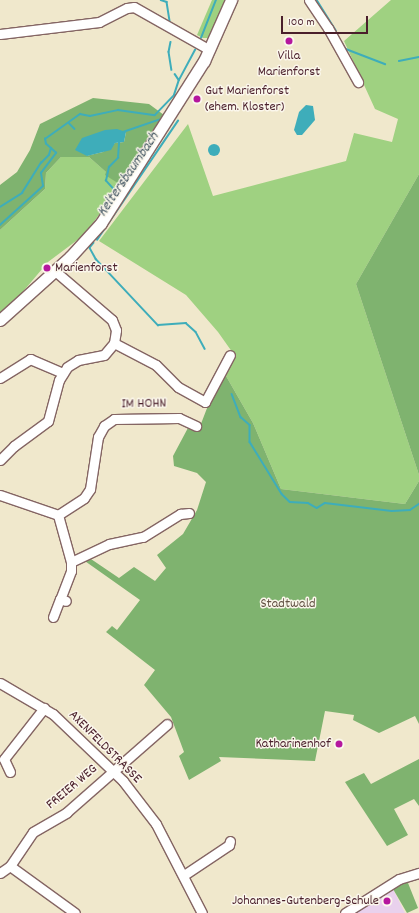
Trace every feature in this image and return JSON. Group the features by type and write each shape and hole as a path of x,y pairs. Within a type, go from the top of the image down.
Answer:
{"main road":[{"path":"0,320 55,271 101,223 210,50 231,0"}],"street":[{"path":"308,0 328,28 358,82"},
{"path":"0,34 99,22 127,8 134,7 210,50"},
{"path":"0,460 14,446 48,421 62,373 78,360 104,354 114,343 116,330 112,320 55,271"},
{"path":"114,343 156,365 178,387 205,402 230,355"},
{"path":"0,378 30,359 62,373"},
{"name":"IM HOHN","path":"58,515 84,498 90,488 98,437 104,426 114,419 180,418 196,426"},
{"path":"0,495 58,515 71,562 71,572 63,600 53,617"},
{"path":"71,562 109,544 143,537 180,514 189,513"},
{"name":"AXENFELDSTRASSE","path":"0,683 44,708 83,740 113,771 156,824 184,875 202,913"},
{"path":"10,772 4,759 44,708"},
{"name":"FREIER WEG","path":"0,873 10,866 33,832 67,812 167,724"},
{"path":"184,875 229,846 230,841"},
{"path":"10,866 76,913"},
{"path":"345,913 399,879 419,872"}],"shaded area":[{"name":"Johannes-Gutenberg-Schule","path":"393,889 405,913 355,913"}],"green space":[{"path":"212,0 225,0 209,38 203,38 197,35"},
{"path":"391,0 419,0 419,174 356,284 419,475 419,481 405,504 281,489 253,423 222,369 235,356 218,332 186,295 99,241 188,124 213,196 346,161 354,133 392,142 398,119 375,109 344,41"},
{"path":"93,98 149,104 164,115 121,185 105,175 106,172 89,157 61,157 46,173 45,189 0,230 0,185 17,172 30,150 40,124","holes":["126,132 124,142 115,143 103,152 86,156"]},
{"path":"61,157 89,157 121,185 84,235 48,262 15,301 0,313 0,230 45,189 46,173"},
{"path":"419,174 419,475 356,284"},
{"name":"Stadtwald","path":"222,369 253,423 281,489 405,504 419,481 419,724 415,716 379,733 353,720 354,715 325,711 315,761 219,757 221,761 189,780 179,756 184,752 171,717 144,685 155,670 106,632 112,626 117,630 140,600 82,559 88,557 119,578 134,567 155,581 166,568 157,555 183,534 197,510 206,482 197,473 174,466 173,456 189,426 199,429"},
{"path":"419,759 419,806 414,799 394,809 408,835 387,846 345,782 364,773 371,784"},
{"path":"406,882 408,883 418,908 407,913 393,889"}],"water":[{"path":"306,105 313,106 315,120 302,135 297,135 294,130 299,112"},
{"path":"117,129 126,132 124,142 115,143 111,150 87,156 75,150 82,138 105,130"},
{"path":"216,144 219,145 219,155 212,156 209,155 208,148 209,145"}],"waterway":[{"path":"161,0 167,2 170,21"},
{"path":"201,38 216,0"},
{"path":"317,0 336,30"},
{"path":"341,41 346,49 385,64"},
{"path":"171,42 169,52 172,70"},
{"path":"0,225 43,186 41,173 56,153 46,144 45,139 80,114 90,116 118,110 155,115 174,95 179,80 195,50"},
{"path":"399,61 419,57"},
{"path":"175,74 179,80"},
{"name":"Keltersbaumbach","path":"123,132 161,119"},
{"name":"Keltersbaumbach","path":"97,240 178,121"},
{"name":"Keltersbaumbach","path":"69,123 75,129"},
{"path":"116,192 106,181 109,167 118,158 119,142"},
{"path":"0,207 22,193 41,163 49,155 51,148"},
{"name":"Keltersbaumbach","path":"94,243 90,248 96,259 158,325 186,323 196,332 205,349"},
{"name":"Keltersbaumbach","path":"232,394 241,417 250,425 250,442 282,494 290,502 308,503 317,508 325,503 392,511 410,510 419,504"}],"place":[{"name":"Villa Marienforst","path":"289,41"},
{"name":"Gut Marienforst (ehem. Kloster)","path":"197,99"},
{"name":"Marienforst","path":"47,268"},
{"name":"Katharinenhof","path":"339,744"},
{"name":"Johannes-Gutenberg-Schule","path":"387,901"}]}
